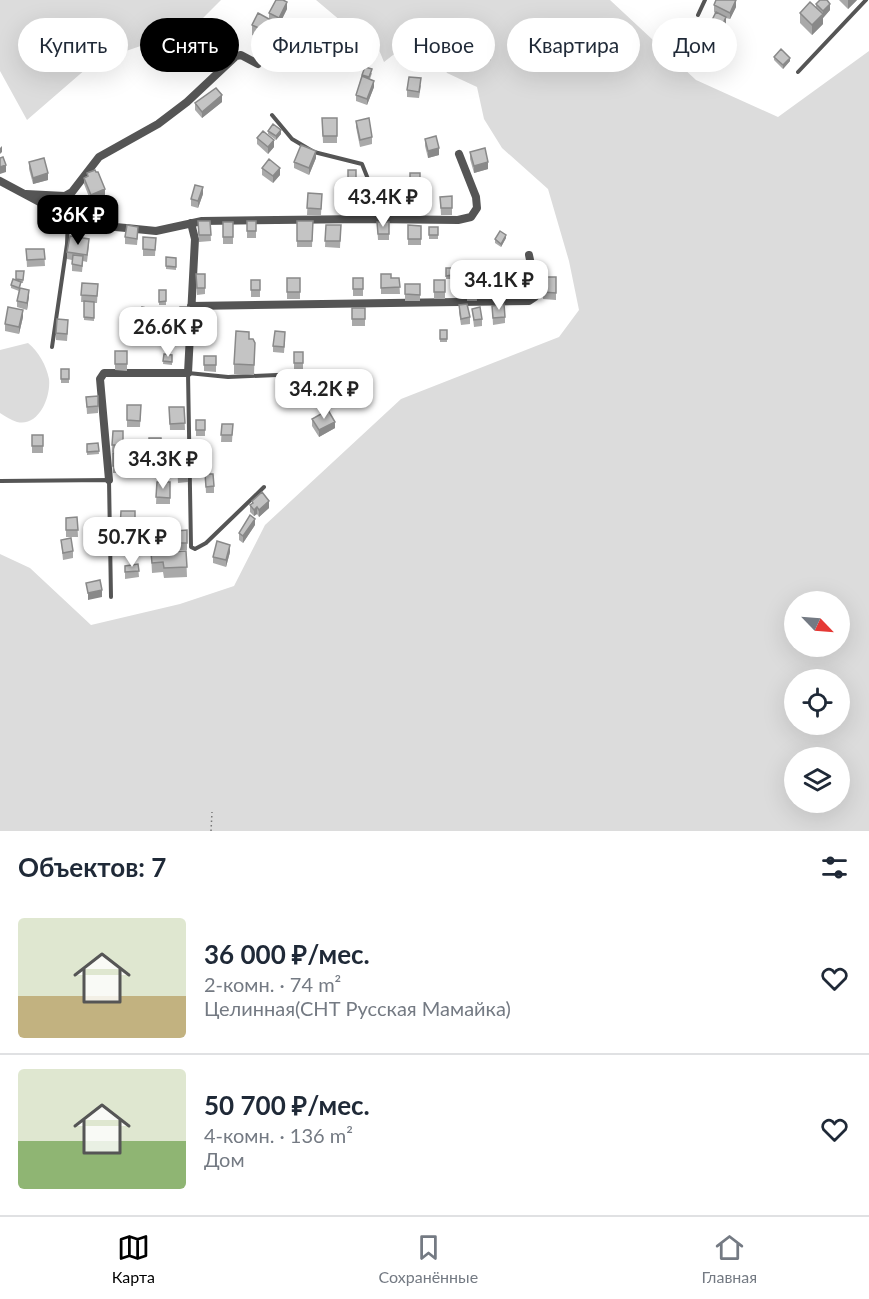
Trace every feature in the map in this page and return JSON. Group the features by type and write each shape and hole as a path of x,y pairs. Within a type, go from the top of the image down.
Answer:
{"street":[{"path":"24,194 65,196 72,192 99,157 158,124 187,102 236,56 241,55 251,60"},
{"path":"0,181 68,216 95,225 156,231 202,221 458,220 471,217 477,208 476,197 459,154"},
{"path":"109,480 100,379 104,373 188,372 195,239 191,223"},
{"path":"192,306 529,301 535,297 536,289 529,255"}],"lane":[{"path":"698,15 705,0"},
{"path":"798,72 866,0"},
{"path":"272,115 292,139 314,152 362,164 368,179 367,219"},
{"path":"52,346 68,216"},
{"path":"264,487 206,543 195,549 191,547 188,372 228,377 323,373"},
{"path":"0,481 109,480 111,597"}],"path":[{"path":"211,831 212,813"}],"shaded area":[{"path":"0,0 221,0 203,18 140,18 140,46 128,50 128,18 18,18 18,72 82,72 27,120 0,71"},
{"path":"316,0 610,0 629,18 507,18 507,72 640,72 640,28 652,39 652,72 687,72 696,80 778,117 869,51 869,831 0,831 0,554 30,568 91,625 180,604 234,586 265,525 401,399 559,337 579,310 569,261 548,189 502,148 484,119 477,87 446,72 495,72 495,18 392,18 392,56 384,62 380,52 380,18 337,18"},
{"path":"28,343 36,350 44,364 49,379 48,394 42,409 32,420 17,422 0,413 0,350"}],"building":[{"path":"276,0 287,2 279,18 269,13"},
{"path":"716,0 736,0 730,13 714,5"},
{"path":"820,0 827,0 830,4 823,11 816,4"},
{"path":"810,2 823,14 812,25 800,13"},
{"path":"716,12 726,17 726,18 713,18"},
{"path":"258,13 267,18 256,18"},
{"path":"781,49 790,58 783,65 774,57"},
{"path":"363,72 371,72 369,77 362,75"},
{"path":"362,76 374,81 367,99 356,95"},
{"path":"409,77 421,78 419,92 407,90"},
{"path":"216,88 222,95 202,112 195,103"},
{"path":"322,118 337,118 337,136 323,136"},
{"path":"369,118 372,137 360,140 356,121"},
{"path":"273,124 281,130 276,136 268,131"},
{"path":"263,131 274,140 268,147 257,138"},
{"path":"436,136 439,148 428,151 425,139"},
{"path":"301,145 316,151 309,168 294,162"},
{"path":"485,148 488,162 474,166 470,152"},
{"path":"3,157 6,165 0,167 0,158"},
{"path":"44,158 48,173 33,178 29,162"},
{"path":"269,159 280,168 273,176 262,168"},
{"path":"95,170 105,189 91,195 84,178 88,176 87,173"},
{"path":"348,170 356,170 356,183 348,183"},
{"path":"410,173 420,173 420,183 410,183"},
{"path":"195,185 203,187 198,201 191,199"},
{"path":"308,193 322,194 321,209 307,208"},
{"path":"452,196 452,208 441,208 440,197"},
{"path":"41,217 46,217 46,226 40,226"},
{"path":"198,221 210,221 211,235 199,235"},
{"path":"247,221 256,221 256,231 247,231"},
{"path":"297,221 313,221 312,241 297,241"},
{"path":"223,222 233,222 233,237 223,237"},
{"path":"377,222 389,222 389,234 378,234"},
{"path":"127,225 138,227 137,239 125,237"},
{"path":"326,225 341,225 340,241 325,241"},
{"path":"408,225 421,226 421,239 408,239"},
{"path":"429,227 438,227 438,235 429,235"},
{"path":"500,231 506,235 501,244 495,239"},
{"path":"70,236 89,239 87,255 67,252"},
{"path":"143,237 156,238 155,250 143,249"},
{"path":"26,249 44,249 45,259 27,260"},
{"path":"73,255 83,256 82,266 72,264"},
{"path":"166,257 176,258 176,267 166,266"},
{"path":"446,268 452,268 452,275 446,276"},
{"path":"16,271 24,271 23,280 16,279"},
{"path":"196,274 205,274 205,288 197,288"},
{"path":"381,274 391,274 391,278 399,278 400,287 381,288"},
{"path":"543,277 556,277 556,293 543,292"},
{"path":"287,278 300,278 300,292 287,292"},
{"path":"353,278 363,278 363,289 353,289"},
{"path":"13,279 21,282 19,288 11,285"},
{"path":"251,280 260,280 260,290 251,290"},
{"path":"434,280 445,280 445,292 434,292"},
{"path":"497,281 498,291 491,292 490,282"},
{"path":"82,283 98,284 97,296 81,295"},
{"path":"405,284 420,284 420,295 405,294"},
{"path":"467,284 476,284 477,294 467,294"},
{"path":"20,288 29,290 27,303 17,301"},
{"path":"159,290 166,290 166,301 159,302"},
{"path":"84,301 94,302 94,318 84,317"},
{"path":"467,304 470,317 461,319 459,305"},
{"path":"504,304 505,317 493,318 492,306"},
{"path":"8,307 23,310 19,327 5,324"},
{"path":"142,307 156,310 152,329 139,326"},
{"path":"180,307 189,307 189,317 178,316 178,322 172,322 172,312 180,312"},
{"path":"480,307 482,319 474,320 472,309"},
{"path":"352,308 365,308 365,319 352,319"},
{"path":"57,319 68,320 67,334 56,333"},
{"path":"440,330 447,330 447,339 440,339"},
{"path":"236,331 249,332 249,339 253,339 255,343 254,365 234,364"},
{"path":"275,331 285,332 284,347 273,346"},
{"path":"115,351 127,351 127,364 115,364"},
{"path":"294,352 303,352 303,363 294,363"},
{"path":"164,354 172,355 172,362 163,361"},
{"path":"204,356 216,356 216,365 204,365"},
{"path":"61,369 69,369 69,379 61,379"},
{"path":"303,379 305,392 289,393 288,381"},
{"path":"98,396 98,406 87,407 86,397"},
{"path":"127,405 141,405 140,421 127,420"},
{"path":"169,407 184,407 185,423 170,424"},
{"path":"328,410 335,422 319,430 312,419"},
{"path":"196,420 205,420 205,430 196,430"},
{"path":"222,424 233,424 232,435 221,435"},
{"path":"113,431 123,431 123,445 112,445"},
{"path":"32,435 43,435 43,446 32,446"},
{"path":"149,438 161,438 162,449 149,449"},
{"path":"98,443 99,451 87,452 87,444"},
{"path":"113,453 123,453 122,466 113,466"},
{"path":"177,460 187,460 188,476 178,476"},
{"path":"205,474 213,474 214,486 206,487"},
{"path":"157,482 170,482 170,498 156,497"},
{"path":"262,492 269,501 259,510 257,507 254,510 250,505"},
{"path":"121,511 135,511 135,528 120,527"},
{"path":"250,515 255,519 243,536 239,533"},
{"path":"77,517 78,530 66,530 66,518"},
{"path":"187,530 187,543 177,543 176,531"},
{"path":"71,538 73,551 63,553 61,540"},
{"path":"217,541 230,545 226,560 213,557"},
{"path":"186,551 187,567 164,568 163,562 152,563 151,553"},
{"path":"138,564 139,571 125,572 125,566"},
{"path":"100,580 102,590 88,593 86,583"}]}
